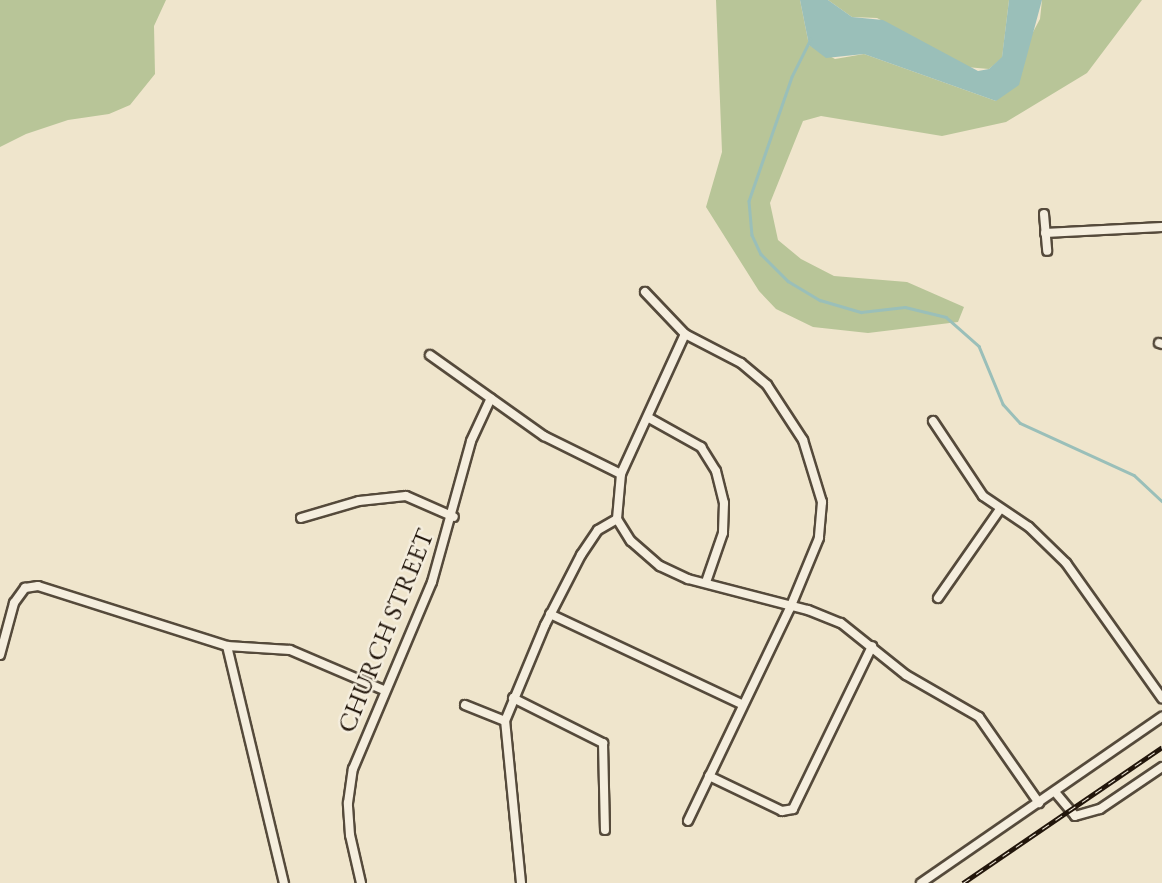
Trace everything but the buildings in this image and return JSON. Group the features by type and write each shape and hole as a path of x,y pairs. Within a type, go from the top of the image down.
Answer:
{"street":[{"path":"1044,215 1047,251"},
{"path":"1045,233 1162,226"},
{"path":"645,292 685,334 756,374 781,403 803,440 819,484 822,520 819,538 790,608 688,821"},
{"path":"685,334 649,418 621,474 617,519 631,541 660,566 790,608 826,615 872,646 916,683 979,717 1039,803"},
{"path":"430,355 571,453 621,474"},
{"name":"CHURCH STREET","path":"360,883 353,859 348,803 353,769 384,690 432,582 454,517 467,454 491,398"},
{"path":"649,418 701,447 716,471 724,503 723,533 706,582"},
{"path":"933,421 970,480 1000,509 1029,527 1066,563 1162,698"},
{"path":"302,518 359,501 406,496 454,517"},
{"path":"938,598 1000,509"},
{"path":"521,883 505,721 550,614 593,538 617,519"},
{"path":"0,655 13,603 25,588 38,586 227,646 290,650 384,690"},
{"path":"550,614 743,705"},
{"path":"227,646 284,883"},
{"path":"709,776 782,810 793,809 872,646"},
{"path":"513,698 603,743 605,830"},
{"path":"465,705 505,721"},
{"path":"921,883 1162,717"},
{"path":"1055,792 1075,816 1100,809 1162,767"}],"green space":[{"path":"0,0 166,0 154,26 155,74 130,105 109,114 68,120 26,134 0,147"},
{"path":"716,0 800,0 809,45 835,59 864,54 996,101 1040,19 1042,0 1142,0 1087,73 1006,122 942,136 821,116 803,121 770,203 778,240 801,259 834,276 907,282 964,307 958,322 868,333 813,327 776,309 759,291 706,207 722,152"},
{"path":"828,0 1009,0 1002,58 989,69 966,67 877,18 852,17"}],"water":[{"path":"800,0 828,0 852,17 883,20 978,71 989,69 1002,57 1009,0 1042,0 1019,85 996,101 864,54 826,58 809,45"}],"waterway":[{"path":"811,39 792,77 749,201 752,235 761,254 788,281 820,300 861,312 905,307 946,317 979,346 1003,404 1020,423 1134,475 1162,501"}],"railway":[{"path":"963,883 1162,747"}]}
